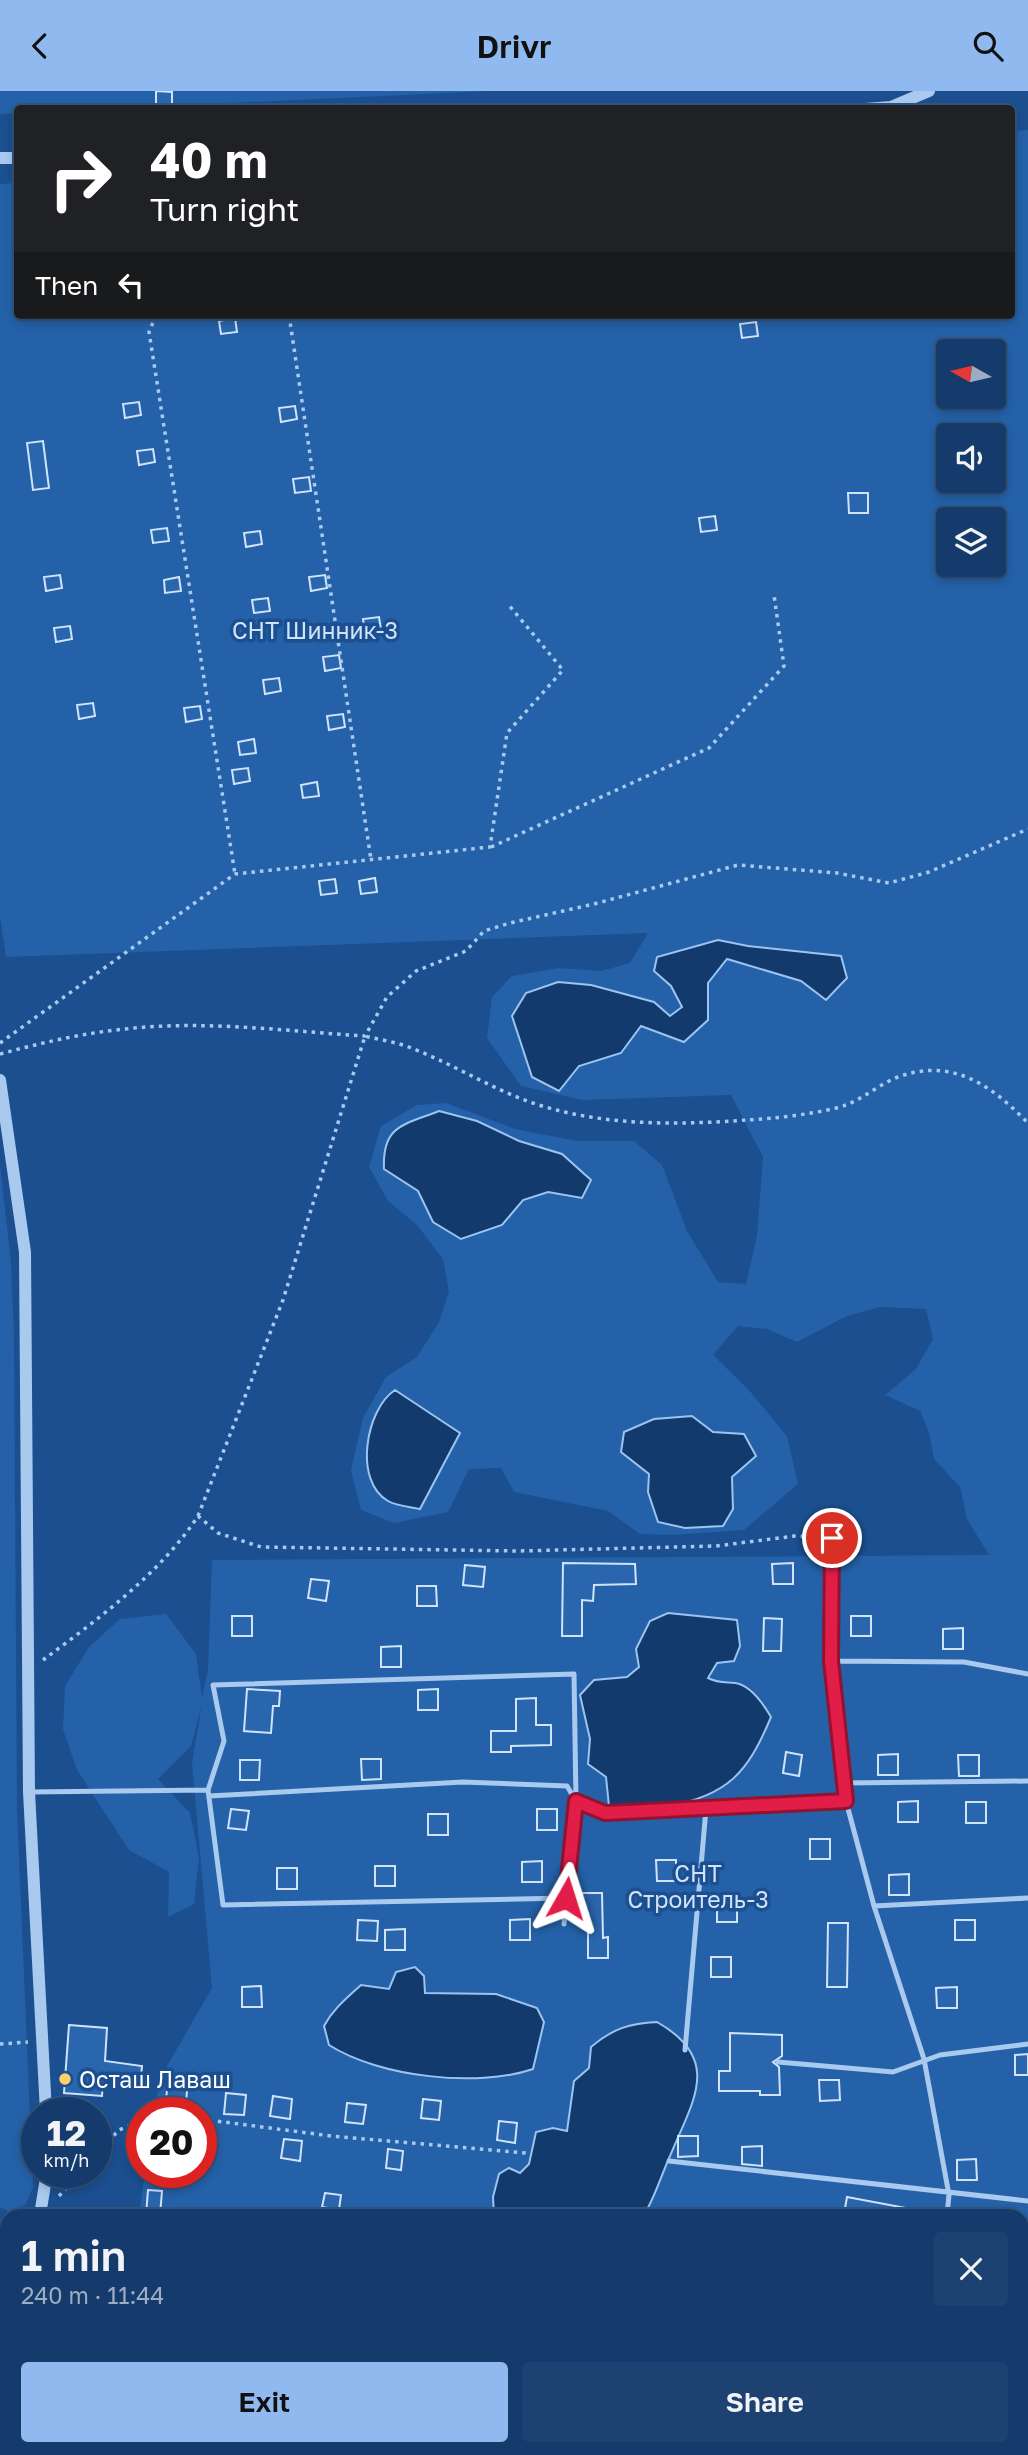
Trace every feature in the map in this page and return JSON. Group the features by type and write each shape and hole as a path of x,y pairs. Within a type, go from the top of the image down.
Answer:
{"street":[{"path":"896,105 929,91"},
{"path":"0,1080 20,1200 25,1252 29,1792 46,2097"},
{"path":"41,2209 44,2188"}],"lane":[{"path":"832,1538 831,1661 846,1801 874,1906 924,2059 949,2195 948,2209"},
{"path":"831,1661 964,1662 1028,1674"},
{"path":"564,1924 576,1801 574,1674 213,1685 224,1741 208,1793 223,1905 566,1898"},
{"path":"29,1792 208,1793 463,1781 567,1786 576,1801 605,1813 846,1801"},
{"path":"844,1783 1028,1781"},
{"path":"685,2050 706,1809"},
{"path":"874,1906 1028,1898"},
{"path":"778,2062 893,2072 924,2059 1028,2044"},
{"path":"669,2161 949,2195 1028,2201"}],"path":[{"path":"154,319 149,332 235,874"},
{"path":"290,319 371,860"},
{"path":"0,1042 235,874 491,848 709,748 784,666 774,595"},
{"path":"491,848 507,733 563,670 508,604"},
{"path":"28,1672 113,1608 188,1532 198,1516 283,1300 365,1036 387,997 416,971 466,951 484,931 738,865 837,873 889,883 929,872 1028,829"},
{"path":"0,1054 55,1039 127,1028 233,1027 365,1036 410,1048 476,1080 541,1106 600,1120 671,1123 749,1120 846,1105 899,1077 941,1071 973,1078 1003,1098 1028,1123"},
{"path":"198,1516 218,1533 261,1547 518,1551 716,1546 795,1536 832,1538"},
{"path":"0,2045 44,2040"},
{"path":"217,2121 331,2136 526,2153"},
{"path":"112,2137 126,2127"},
{"path":"57,2198 66,2188"}],"green space":[{"path":"0,91 489,91 187,105 14,105 14,113 0,114"},
{"path":"1028,130 1028,2209 140,2209 143,2188 217,2188 217,2097 157,2097 160,2078 212,1988 192,1762 202,1704 191,1746 158,1779 190,1813 199,1858 194,1904 168,1917 169,1872 129,1850 77,1770 63,1729 65,1686 89,1647 120,1619 166,1614 196,1654 202,1698 208,1670 212,1560 989,1555 967,1519 960,1487 934,1459 929,1432 920,1411 885,1395 916,1369 933,1339 926,1309 880,1307 847,1316 797,1342 767,1329 738,1326 713,1355 748,1389 787,1436 798,1484 744,1530 673,1535 640,1534 608,1511 514,1492 501,1468 469,1469 448,1512 394,1523 361,1510 351,1470 363,1418 386,1377 417,1357 439,1322 449,1292 443,1259 417,1225 388,1201 369,1167 381,1126 417,1105 446,1103 515,1129 577,1141 634,1141 662,1165 687,1231 718,1282 746,1284 757,1236 763,1157 731,1095 582,1100 521,1086 487,1038 492,997 512,976 558,968 601,971 630,963 648,933 6,957 0,917 0,184 14,183 14,319 1015,319 1015,131"},
{"path":"0,1165 11,1263 14,1337 17,1810 29,2097 21,2097 21,2188 33,2188 26,2204 16,2209 0,2207"}],"shaded area":[{"path":"718,940 841,956 847,978 826,1000 801,981 727,959 708,983 708,1020 684,1042 641,1026 621,1053 579,1066 559,1091 532,1077 512,1016 526,993 558,982 591,985 654,1002 670,1016 682,1007 671,986 654,971 657,957"},
{"path":"439,1111 477,1121 519,1141 562,1154 591,1180 582,1198 548,1192 523,1200 502,1225 461,1239 433,1222 418,1191 384,1169 384,1154 391,1135 398,1129"},
{"path":"395,1390 460,1433 420,1509 388,1501 377,1491 370,1478 367,1462 371,1428 385,1399"},
{"path":"692,1416 713,1432 744,1434 756,1456 732,1477 733,1509 723,1526 685,1528 658,1522 648,1492 649,1474 621,1452 624,1432 654,1419"},
{"path":"668,1613 737,1620 740,1646 734,1661 717,1663 708,1678 746,1687 761,1701 771,1717 754,1753 744,1767 721,1788 689,1802 661,1807 631,1810 609,1806 606,1777 588,1764 590,1739 580,1695 594,1680 627,1677 639,1667 636,1649 650,1621"},
{"path":"415,1967 424,1976 425,1993 496,1994 537,2008 544,2022 533,2069 485,2078 429,2076 374,2065 329,2045 324,2026 336,2009 361,1985 389,1989 396,1972"},
{"path":"657,2022 678,2036 690,2051 696,2067 697,2083 687,2118 647,2209 494,2209 493,2197 499,2174 509,2168 520,2173 529,2164 536,2132 553,2128 567,2131 574,2081 589,2068 591,2047 622,2028"}],"building":[{"path":"156,91 172,92 172,105 156,105"},
{"path":"235,319 237,332 221,334 219,321"},
{"path":"756,322 758,336 742,338 740,324"},
{"path":"139,402 141,415 125,418 123,404"},
{"path":"295,406 297,419 281,422 279,408"},
{"path":"43,441 49,488 33,490 27,443"},
{"path":"153,449 155,462 139,465 137,451"},
{"path":"309,477 311,491 295,493 293,479"},
{"path":"848,493 868,493 868,513 849,513"},
{"path":"715,516 717,530 701,532 699,518"},
{"path":"167,528 169,541 153,543 151,530"},
{"path":"260,531 262,544 246,547 244,533"},
{"path":"60,575 62,588 46,591 44,577"},
{"path":"325,575 327,588 311,591 309,577"},
{"path":"179,577 181,591 165,593 164,580"},
{"path":"268,598 270,611 254,613 252,600"},
{"path":"379,617 381,630 365,633 363,619"},
{"path":"70,626 72,639 56,642 54,628"},
{"path":"339,655 341,668 325,671 323,657"},
{"path":"279,678 281,691 265,694 263,680"},
{"path":"93,703 95,716 79,719 77,705"},
{"path":"200,706 202,719 186,722 184,708"},
{"path":"343,714 345,727 329,730 327,716"},
{"path":"254,739 256,753 240,755 238,742"},
{"path":"248,768 250,781 234,784 232,770"},
{"path":"317,782 319,796 303,798 301,785"},
{"path":"375,878 377,892 361,894 359,881"},
{"path":"335,879 337,893 321,895 319,881"},
{"path":"563,1563 635,1564 636,1584 594,1585 593,1601 582,1600 582,1636 562,1636"},
{"path":"793,1563 793,1584 773,1584 772,1564"},
{"path":"465,1565 485,1567 483,1587 463,1585"},
{"path":"311,1579 329,1581 326,1601 308,1598"},
{"path":"417,1586 436,1586 437,1606 417,1606"},
{"path":"232,1616 252,1616 252,1636 232,1636"},
{"path":"851,1616 871,1616 871,1636 851,1636"},
{"path":"764,1618 782,1619 781,1651 763,1651"},
{"path":"963,1628 963,1649 943,1649 943,1629"},
{"path":"401,1646 401,1667 381,1667 381,1647"},
{"path":"247,1689 280,1691 279,1706 273,1706 271,1733 244,1731"},
{"path":"438,1689 438,1710 418,1710 418,1690"},
{"path":"536,1698 536,1725 551,1725 551,1745 511,1746 511,1752 491,1752 491,1731 516,1731 516,1699"},
{"path":"786,1752 802,1755 799,1776 783,1773"},
{"path":"898,1754 898,1775 878,1775 878,1755"},
{"path":"958,1755 979,1755 979,1776 959,1776"},
{"path":"361,1759 381,1759 381,1779 362,1780"},
{"path":"240,1760 260,1760 259,1780 240,1780"},
{"path":"918,1801 918,1822 898,1822 898,1802"},
{"path":"966,1802 986,1802 986,1823 966,1823"},
{"path":"231,1809 249,1811 246,1830 228,1828"},
{"path":"537,1809 557,1809 557,1830 537,1830"},
{"path":"428,1814 448,1814 448,1835 428,1835"},
{"path":"810,1839 830,1839 830,1859 810,1859"},
{"path":"656,1860 676,1860 676,1881 657,1881"},
{"path":"542,1861 542,1882 522,1882 522,1862"},
{"path":"375,1866 395,1866 395,1886 375,1886"},
{"path":"277,1868 297,1868 297,1889 277,1889"},
{"path":"909,1874 909,1895 889,1895 889,1875"},
{"path":"582,1893 602,1893 603,1938 608,1937 608,1958 588,1958 588,1913 582,1913"},
{"path":"737,1901 737,1922 717,1922 717,1902"},
{"path":"530,1919 530,1940 510,1940 510,1920"},
{"path":"358,1920 378,1921 377,1941 357,1940"},
{"path":"955,1920 975,1920 975,1940 955,1940"},
{"path":"828,1923 848,1923 847,1987 827,1987"},
{"path":"405,1929 405,1950 385,1950 385,1930"},
{"path":"711,1957 731,1957 731,1977 711,1977"},
{"path":"261,1986 262,2007 242,2007 242,1987"},
{"path":"957,1987 957,2008 937,2008 936,1988"},
{"path":"69,2025 107,2028 105,2061 142,2066 140,2086 103,2081 102,2096 64,2093"},
{"path":"730,2033 782,2035 782,2056 773,2062 779,2067 780,2095 760,2095 760,2091 719,2091 719,2071 730,2071"},
{"path":"1028,2054 1028,2075 1015,2075 1015,2055"},
{"path":"168,2080 188,2081 186,2097 166,2097"},
{"path":"819,2080 839,2080 840,2100 820,2101"},
{"path":"226,2093 246,2095 244,2115 224,2114"},
{"path":"273,2096 292,2099 290,2119 270,2116"},
{"path":"423,2099 441,2101 439,2120 421,2118"},
{"path":"347,2103 366,2105 363,2124 345,2122"},
{"path":"499,2121 517,2123 515,2143 497,2140"},
{"path":"678,2136 698,2136 698,2156 678,2157"},
{"path":"284,2139 302,2141 300,2161 281,2158"},
{"path":"762,2146 762,2166 742,2164 742,2147"},
{"path":"388,2149 403,2151 401,2170 386,2168"},
{"path":"976,2159 977,2180 957,2180 957,2160"},
{"path":"148,2190 162,2191 160,2209 146,2209"},
{"path":"325,2193 341,2195 339,2209 322,2207"},
{"path":"847,2197 906,2208 906,2209 845,2209"}],"place":[{"name":"Осташ Лаваш","path":"65,2079"}],"route":[{"path":"566,1898 576,1801 605,1813 846,1801 831,1661 832,1538"}],"park label":[{"name":"СНТ Шинник-3","path":"315,630"},
{"name":"СНТ Строитель-3","path":"698,1886"}]}
